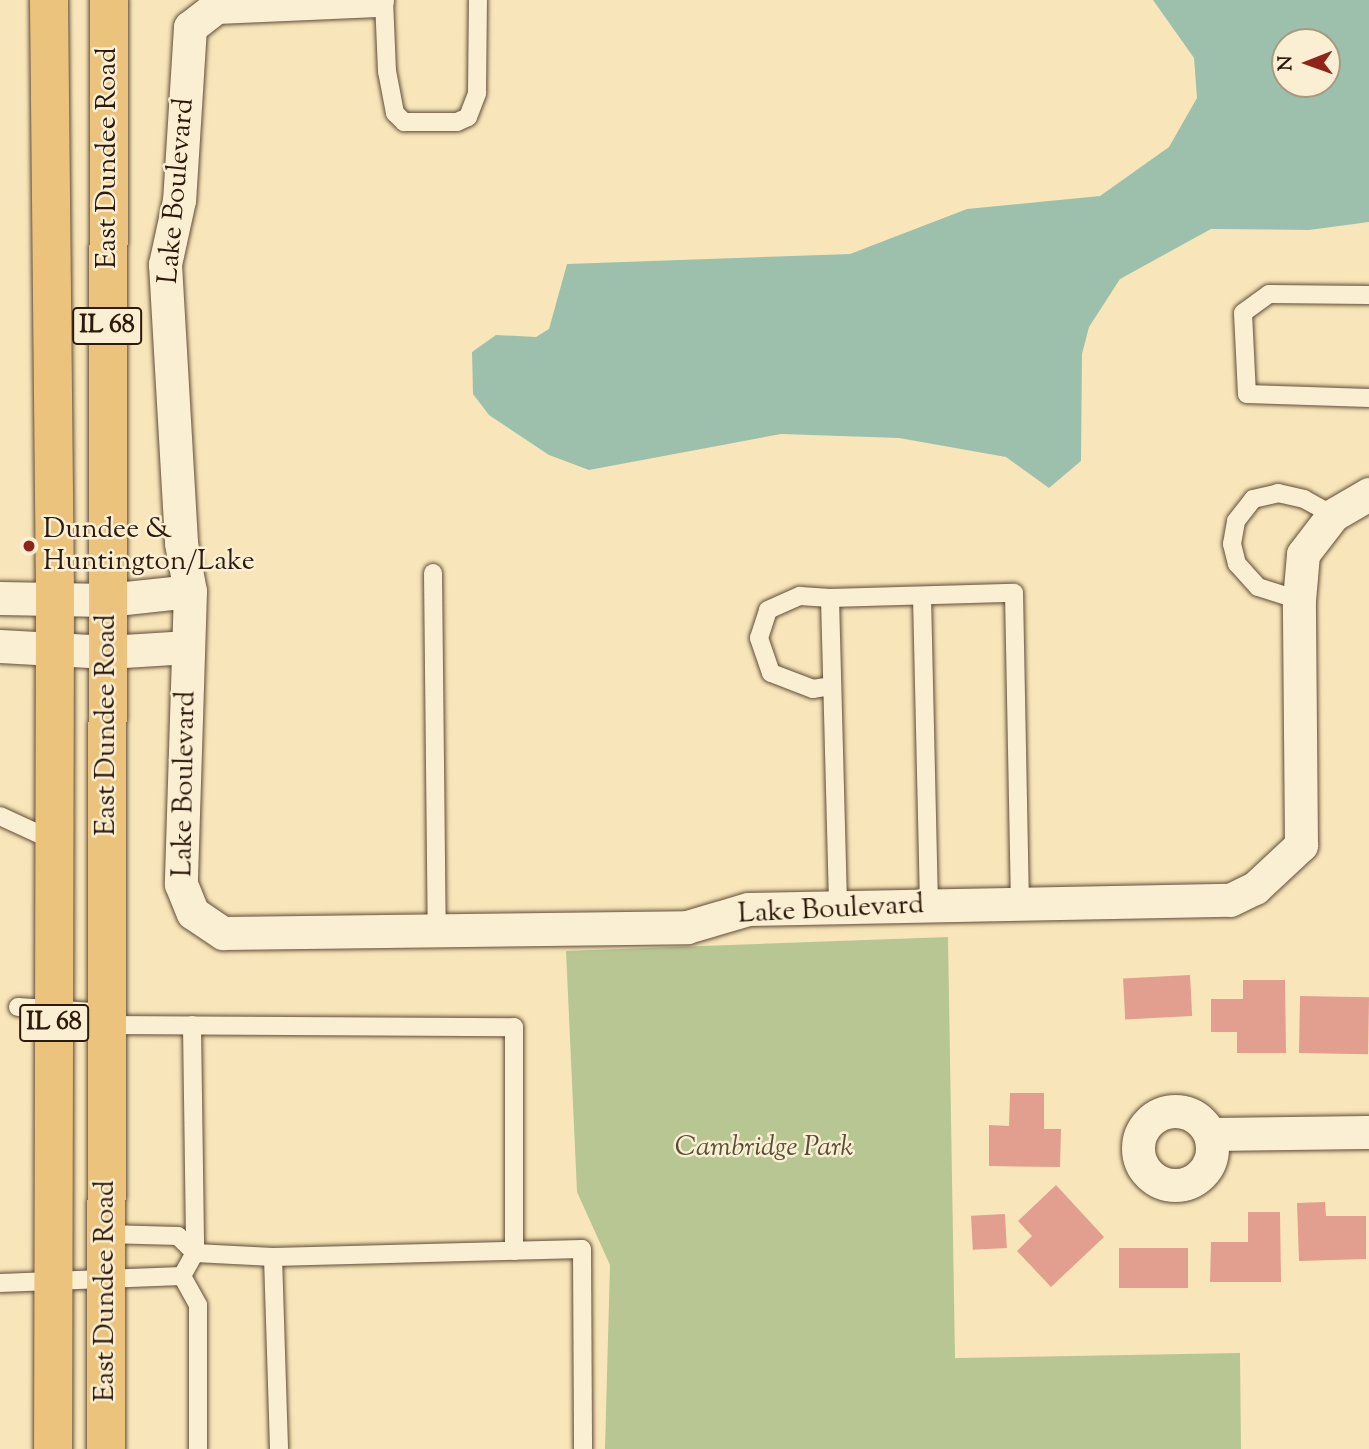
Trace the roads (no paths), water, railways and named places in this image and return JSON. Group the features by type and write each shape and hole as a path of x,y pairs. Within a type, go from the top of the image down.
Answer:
{"main road":[{"name":"East Dundee Road","path":"49,0 55,597 54,841 36,1008 53,1282 53,1449"},
{"name":"East Dundee Road","path":"106,1449 108,0"}],"street":[{"name":"Lake Boulevard","path":"377,0 216,7 190,27 179,201 165,264 181,543 190,591 181,884 193,913 223,933 687,927 748,909 1230,900 1255,888 1301,845 1299,600 1303,554 1333,515 1369,494"},
{"path":"0,598 107,600 190,591"},
{"path":"0,646 108,652 188,647"},
{"path":"1210,1134 1369,1132"}],"lane":[{"path":"384,0 387,71 395,113 404,121 457,122 468,117 477,93 478,0"},
{"path":"1369,295 1269,294 1243,313 1247,394 1369,398"},
{"path":"1299,600 1258,587 1237,564 1232,544 1236,521 1253,499 1278,493 1304,499 1333,515"},
{"path":"433,573 437,932"},
{"path":"832,686 813,689 771,673 759,638 768,610 800,596 830,598 1014,593 1020,903"},
{"path":"922,596 929,905"},
{"path":"830,598 838,906"},
{"path":"0,816 54,841"},
{"path":"36,1008 107,1019 192,1025 514,1027 514,1251"},
{"path":"182,1276 195,1253 192,1025"},
{"path":"106,1234 178,1236 195,1253 273,1256 582,1249 583,1449"},
{"path":"273,1256 279,1449"},
{"path":"0,1283 106,1282 182,1276"},
{"path":"182,1276 198,1305 198,1449"}],"place":[{"name":"Dundee & Huntington/Lake","path":"29,546"}],"park label":[{"name":"Cambridge Park","path":"764,1148"}]}
